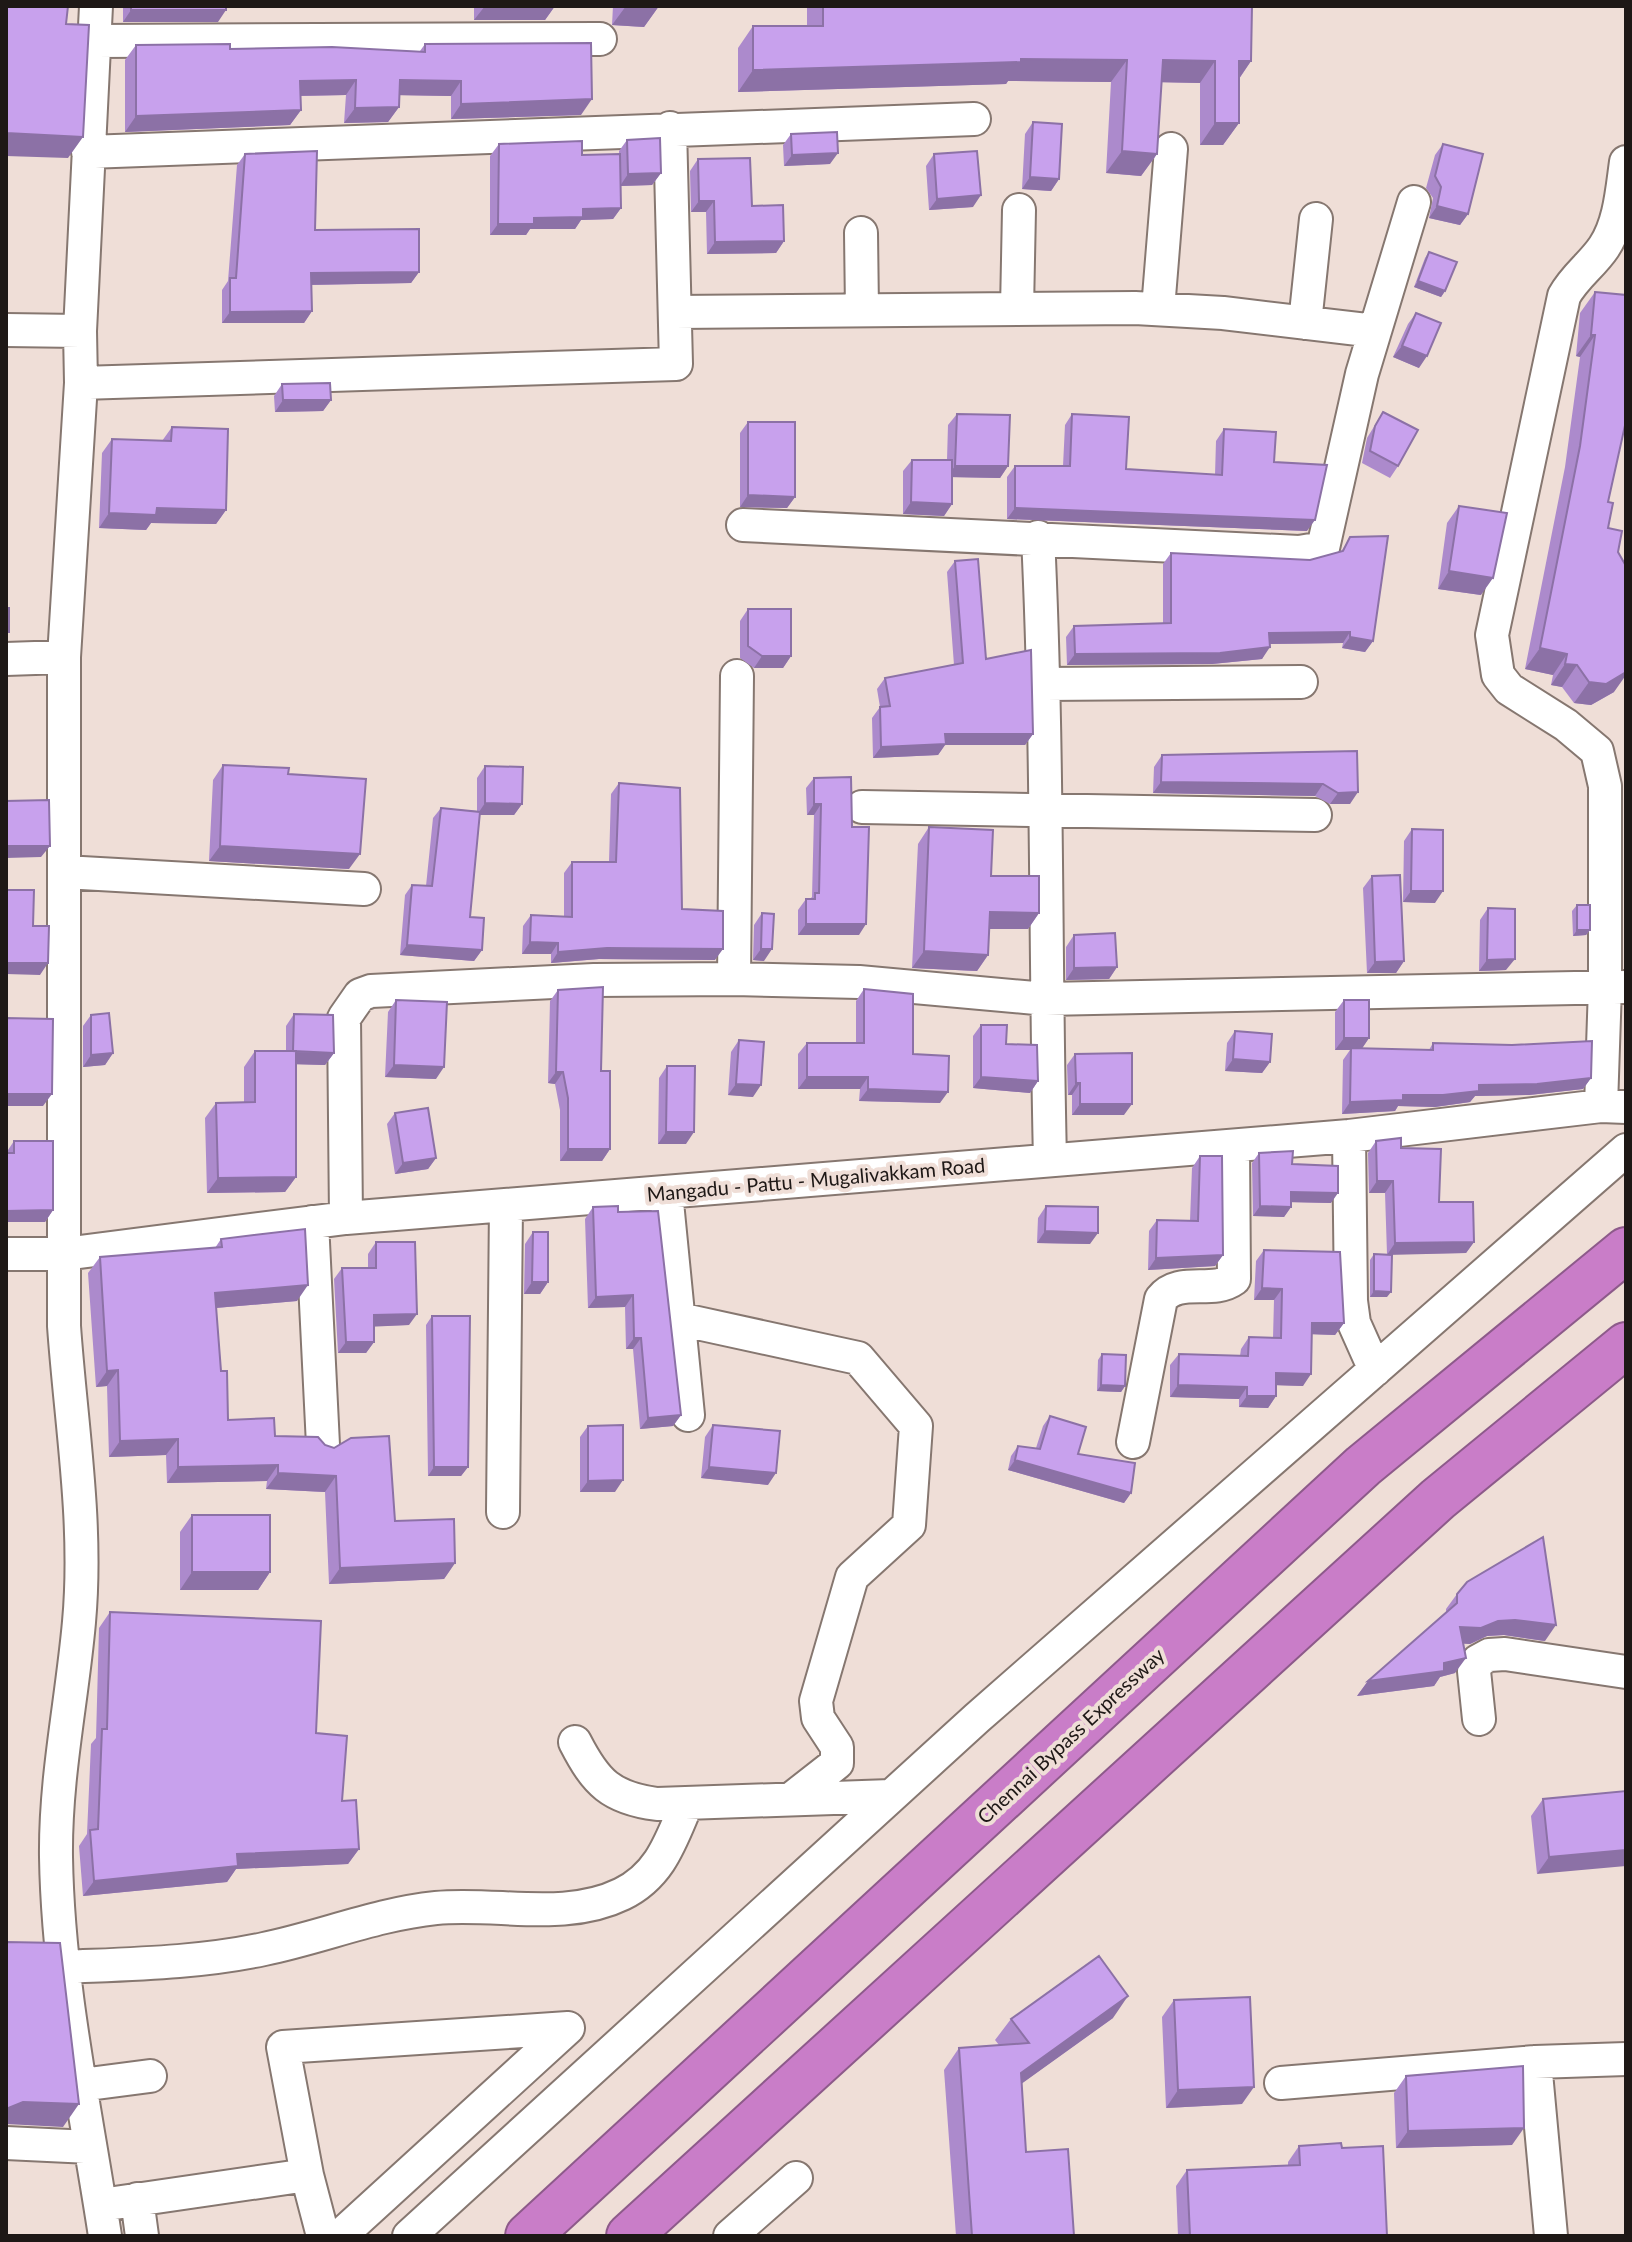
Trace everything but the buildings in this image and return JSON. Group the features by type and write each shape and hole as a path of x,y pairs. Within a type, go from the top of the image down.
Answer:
{"highway":[{"name":"Chennai Bypass Expressway","path":"528,2236 1363,1466 1626,1250"},
{"path":"629,2236 1438,1499 1626,1345"}],"street":[{"path":"96,6 80,331 81,383 64,657 64,1326 71,1432 83,1515 79,1622 62,1734 56,1855 65,1967 103,2220 137,2199 307,2175"},
{"path":"94,41 600,39"},
{"path":"88,152 974,119"},
{"path":"81,383 676,364 670,128"},
{"path":"1158,309 1171,149"},
{"path":"1614,1107 1615,781 1597,751 1566,725 1509,689 1498,675 1492,635 1564,296 1574,278 1604,247 1619,209 1626,162"},
{"path":"743,525 1038,537 1312,553 1323,548 1375,331 1414,202"},
{"path":"1017,309 1019,210"},
{"path":"1305,323 1316,219"},
{"path":"861,233 862,310"},
{"path":"675,312 1158,309 1375,331"},
{"path":"6,330 80,331"},
{"path":"1038,537 1048,810 1046,999 1050,1160"},
{"path":"6,659 64,657"},
{"path":"734,979 737,676"},
{"path":"1045,684 1301,682"},
{"path":"862,807 1315,815"},
{"path":"64,872 364,889"},
{"path":"346,1218 344,1018 360,995 594,980 734,979 859,982 1046,999 1616,987"},
{"name":"Mangadu - Pattu - Mugalivakkam Road","path":"6,1254 64,1254 346,1218 1349,1136 1614,1107"},
{"path":"1349,1136 1351,1301 1354,1323 1375,1370"},
{"path":"1133,1442 1161,1299 1172,1289 1226,1284 1234,1279 1233,1146"},
{"path":"409,2236 891,1796 1626,1150"},
{"path":"666,1192 688,1415"},
{"path":"503,1512 506,1205"},
{"path":"312,1222 323,1445"},
{"path":"679,1319 858,1358 916,1426 909,1525 852,1577 818,1691 818,1718 837,1747 837,1763 791,1799"},
{"path":"1479,1719 1474,1671 1478,1661 1489,1655 1505,1654 1626,1672"},
{"path":"575,1742 589,1770 610,1790 630,1800 687,1803 891,1796"},
{"path":"65,1967 197,1959 264,1949 357,1922 436,1908 593,1906 647,1878 663,1860 687,1803"},
{"path":"323,2236 307,2175 283,2047 568,2028 340,2236"},
{"path":"1281,2083 1535,2062 1626,2059"},
{"path":"1535,2062 1551,2236"},
{"path":"81,2085 150,2076"},
{"path":"6,2143 90,2147"},
{"path":"730,2236 796,2178"},
{"path":"137,2199 142,2236"}]}
